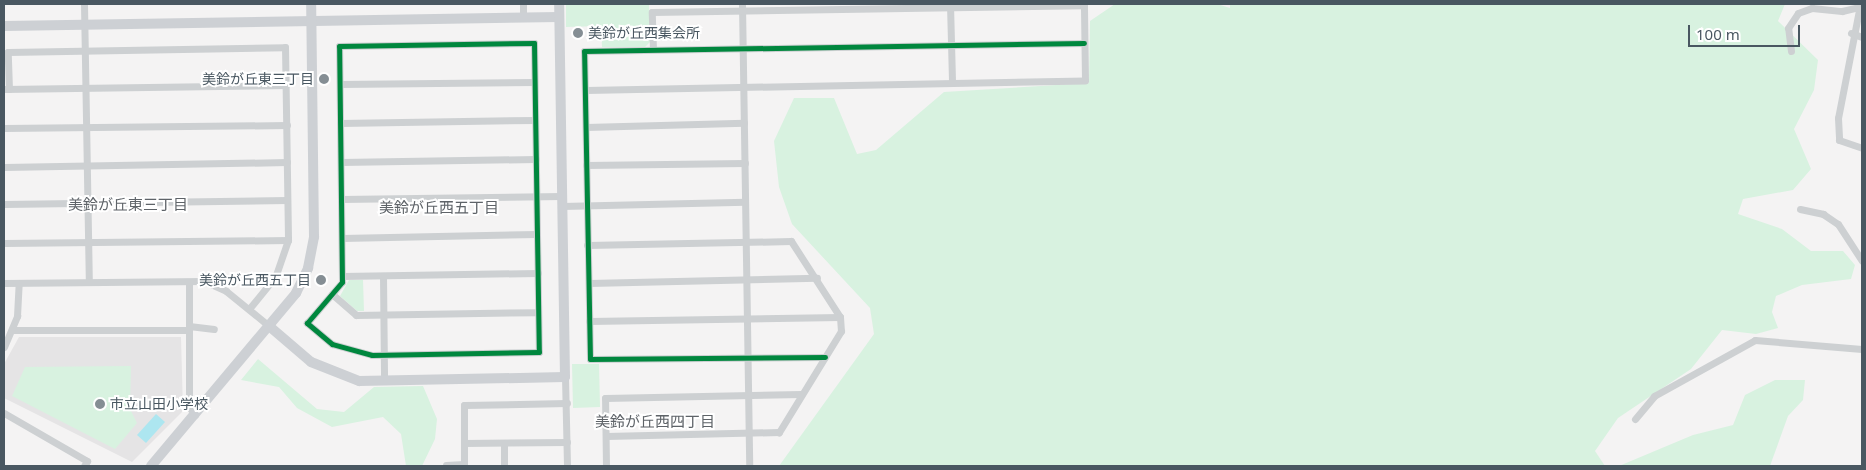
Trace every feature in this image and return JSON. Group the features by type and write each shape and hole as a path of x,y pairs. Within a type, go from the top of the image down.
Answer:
{"street":[{"path":"84,4 89,282"},
{"path":"151,466 269,326 303,282 313,249 311,4"},
{"path":"523,4 523,17"},
{"path":"559,4 567,466"},
{"path":"586,90 1085,80 1084,4 742,7 652,12 653,49"},
{"path":"1860,4 1851,33 1838,118 1839,140 1862,148"},
{"path":"1791,51 1788,28 1798,14 1812,8 1849,11 1860,4"},
{"path":"950,6 952,83"},
{"path":"742,7 749,466"},
{"path":"4,26 559,17"},
{"path":"1851,33 1862,37"},
{"path":"534,43 534,82 539,352 384,354 346,351 307,323 332,294 342,276 339,46 534,43"},
{"path":"825,357 590,360 584,51 1084,43"},
{"path":"249,309 275,277 288,240 287,125 286,85 285,48 8,52 6,89 286,85"},
{"path":"340,84 534,82"},
{"path":"340,123 535,120"},
{"path":"586,128 744,124"},
{"path":"4,128 287,125"},
{"path":"341,162 536,159"},
{"path":"4,167 287,162"},
{"path":"586,165 744,162"},
{"path":"341,199 537,196 587,206 745,202"},
{"path":"4,204 287,200"},
{"path":"1800,209 1823,214 1838,224 1862,260"},
{"path":"342,238 537,234"},
{"path":"4,242 288,240"},
{"path":"588,245 791,241 817,278 840,317 841,331 779,432 606,436"},
{"path":"342,276 538,273"},
{"path":"383,276 384,380"},
{"path":"589,283 817,278"},
{"path":"4,283 189,282 214,284 249,309 326,371 360,381 564,377"},
{"path":"189,282 189,406 194,415"},
{"path":"4,347 14,330 19,283"},
{"path":"332,294 356,315 538,312"},
{"path":"589,321 840,317"},
{"path":"14,330 214,329"},
{"path":"1635,418 1654,396 1755,340 1862,349"},
{"path":"606,466 605,398 801,394"},
{"path":"446,465 464,464 464,405 567,403"},
{"path":"4,413 87,461 84,466"},
{"path":"464,443 567,442"},
{"path":"504,443 504,466"}],"shaded area":[{"name":"市立山田小学校","path":"19,337 181,337 183,411 132,462 4,398 4,364"}],"green space":[{"path":"566,4 649,4 650,42 645,47 602,47 601,26 566,27"},
{"path":"1115,4 1217,4 1230,8 1230,4 1785,4 1778,21 1818,60 1814,90 1794,129 1811,169 1793,190 1743,199 1738,214 1782,229 1811,251 1843,251 1855,265 1851,279 1802,285 1776,296 1772,312 1778,328 1756,334 1722,330 1691,369 1618,418 1595,451 1605,466 779,466 874,334 870,308 792,224 779,187 774,141 794,98 834,98 857,154 876,150 944,92 1089,83 1090,21"},
{"path":"349,280 363,280 364,311 357,311 340,296"},
{"path":"258,359 317,409 344,412 374,387 423,386 437,419 435,439 422,466 406,466 401,434 383,417 332,427 297,408 279,387 241,380"},
{"path":"572,364 599,364 600,407 573,408"},
{"path":"131,366 130,409 137,423 115,449 12,396 25,367"},
{"path":"1775,380 1805,380 1803,400 1788,416 1770,466 1619,466 1693,435 1733,425 1745,395"}],"water":[{"path":"156,414 165,422 146,443 137,435"}],"cycle path":[{"path":"534,43 539,352 372,355 332,344 307,323 342,282 339,46 534,43"},
{"path":"825,357 590,359 584,51 1084,43"}],"place":[{"name":"美鈴が丘西集会所","path":"578,33"},
{"name":"美鈴が丘東三丁目","path":"324,79"},
{"name":"美鈴が丘西五丁目","path":"321,280"},
{"name":"市立山田小学校","path":"100,404"}],"district":[{"name":"美鈴が丘東三丁目","path":"128,205"},
{"name":"美鈴が丘西五丁目","path":"439,208"},
{"name":"美鈴が丘西四丁目","path":"655,422"}]}
